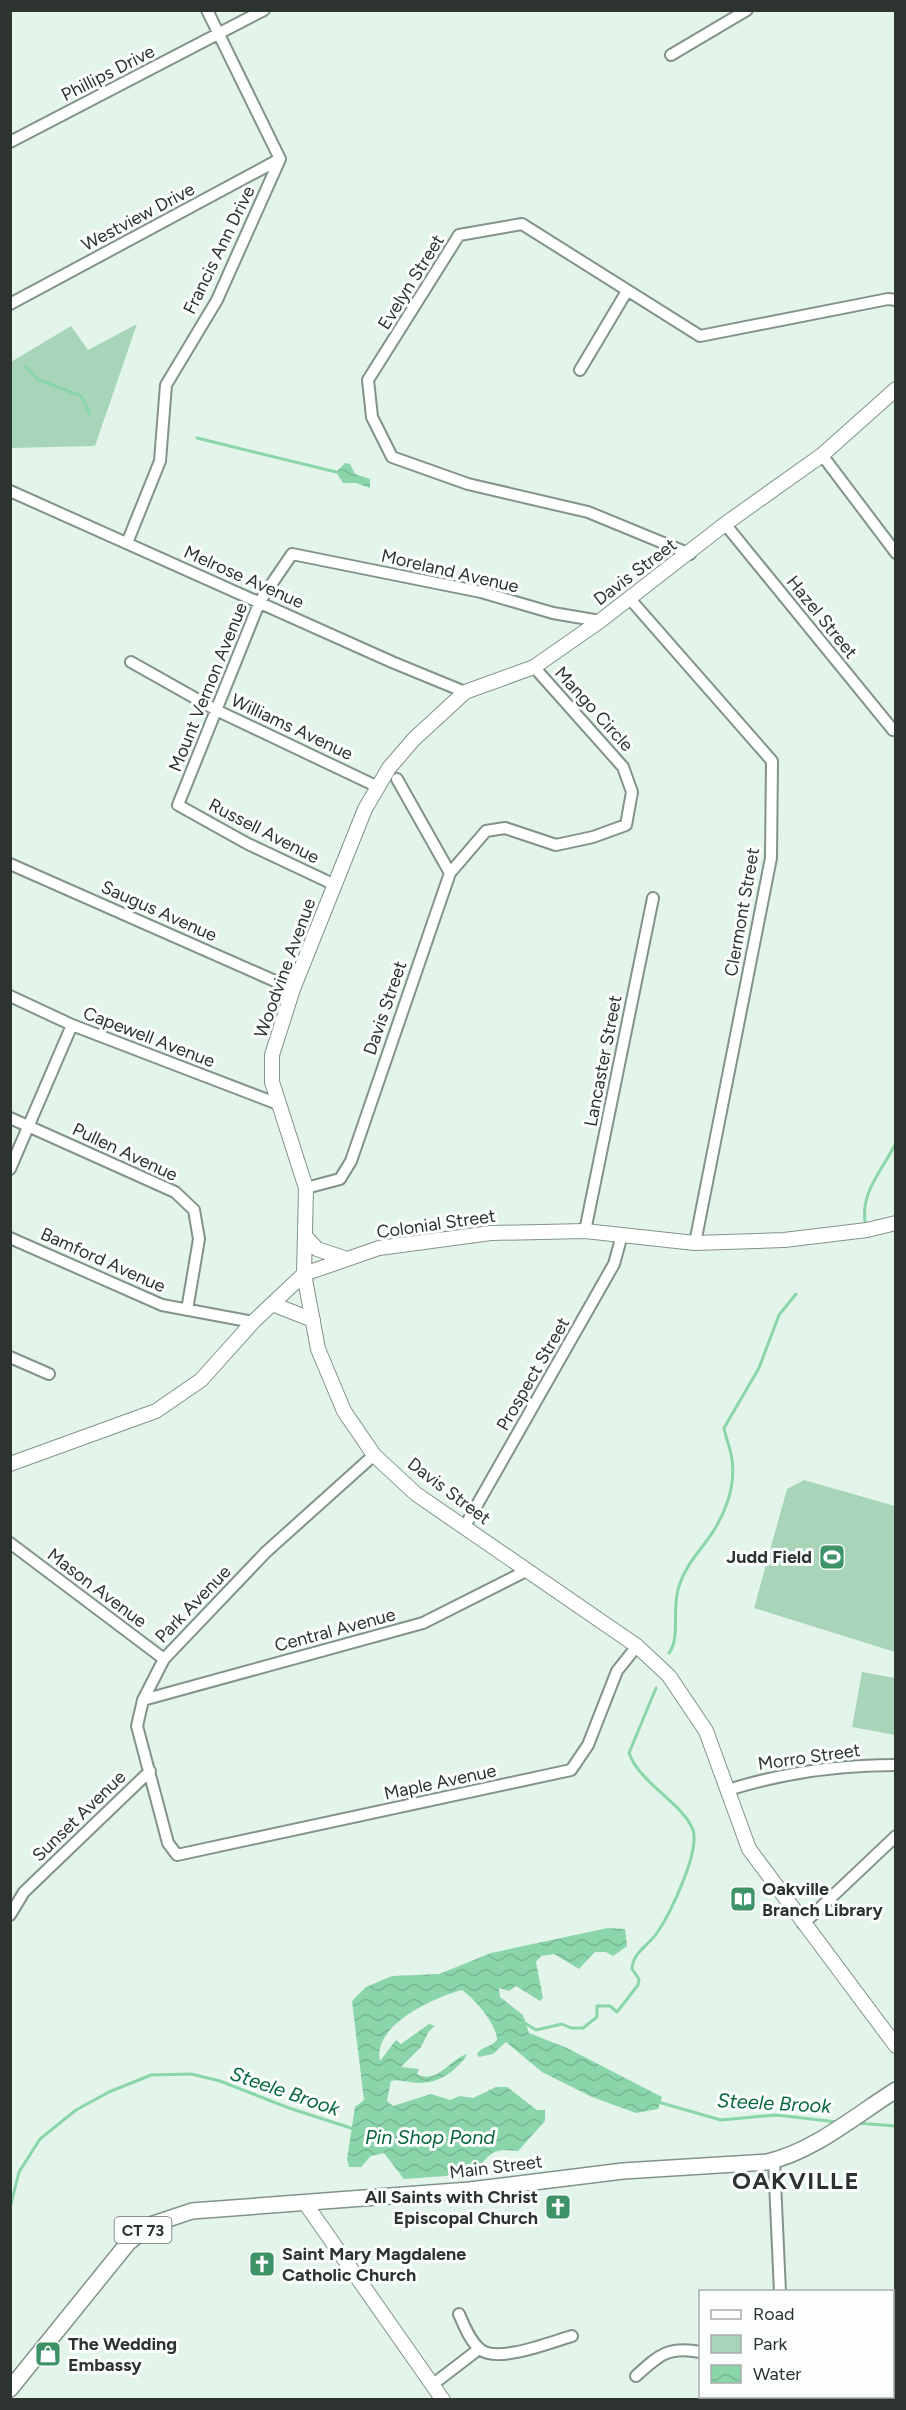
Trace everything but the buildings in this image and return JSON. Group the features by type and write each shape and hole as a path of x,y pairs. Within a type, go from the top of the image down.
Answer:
{"main road":[{"name":"Davis Street","path":"393,773 414,739 465,692 534,667 600,621 690,554 725,524 822,455 896,389"},
{"name":"Woodvine Avenue","path":"306,1188 272,1082 273,1055 293,988 376,786 393,773"},
{"name":"Davis Street","path":"306,1188 304,1274 318,1349 344,1411 374,1455 416,1494 637,1646 669,1676 706,1731 749,1849 896,2046"},
{"name":"Colonial Street","path":"10,1464 156,1411 201,1380 253,1322 304,1274 379,1248 491,1233 585,1231 694,1243 784,1240 867,1230 896,1223"},
{"path":"305,1236 317,1249 347,1259"},
{"path":"272,1304 313,1320"},
{"name":"Main Street","path":"10,2389 38,2358 116,2257 150,2225 192,2211 470,2190 657,2168 774,2160 824,2136 896,2090"},
{"path":"305,2203 443,2400"}],"street":[{"path":"207,10 280,159"},
{"name":"Phillips Drive","path":"10,142 264,10"},
{"path":"671,55 747,10"},
{"name":"Westview Drive","path":"10,304 280,159"},
{"name":"Francis Ann Drive","path":"127,543 160,461 166,385 217,300 280,159"},
{"name":"Evelyn Street","path":"690,554 588,512 468,484 392,457 372,417 368,380 459,235 522,224 700,336 888,299 896,300"},
{"path":"580,370 627,291"},
{"path":"822,455 896,553"},
{"name":"Melrose Avenue","path":"10,491 392,662 465,692"},
{"name":"Hazel Street","path":"725,524 894,730"},
{"name":"Mount Vernon Avenue","path":"178,805 218,711 260,602 292,554"},
{"name":"Moreland Avenue","path":"292,554 481,592 553,613 600,621"},
{"name":"Clermont Street","path":"630,599 772,761 771,858 694,1243"},
{"name":"Williams Avenue","path":"131,662 218,711 376,786"},
{"name":"Mango Circle","path":"450,873 486,831 505,828 556,845 594,837 626,825 632,792 623,767 534,667"},
{"path":"393,773 450,873"},
{"name":"Russell Avenue","path":"178,805 248,844 335,885"},
{"name":"Saugus Avenue","path":"10,864 293,988"},
{"name":"Davis Street","path":"306,1188 340,1179 351,1161 450,873"},
{"name":"Lancaster Street","path":"585,1231 653,898"},
{"name":"Capewell Avenue","path":"10,996 72,1025 278,1104"},
{"path":"10,1169 72,1025"},
{"name":"Pullen Avenue","path":"10,1118 176,1192 194,1210 199,1239 187,1310"},
{"name":"Prospect Street","path":"465,1526 614,1264 622,1234"},
{"name":"Bamford Avenue","path":"10,1238 162,1305 253,1322"},
{"path":"10,1357 49,1374"},
{"name":"Park Avenue","path":"177,1855 168,1843 137,1726 143,1700 164,1659 266,1552 374,1455"},
{"name":"Mason Avenue","path":"10,1542 164,1659"},
{"name":"Central Avenue","path":"143,1700 423,1623 528,1570"},
{"name":"Maple Avenue","path":"177,1855 571,1770 588,1745 617,1671 637,1646"},
{"name":"Morro Street","path":"728,1790 760,1780 827,1768 896,1764"},
{"name":"Sunset Avenue","path":"10,1915 24,1892 150,1771"},
{"path":"803,1924 896,1836"},
{"path":"886,1844 896,1852"},
{"path":"774,2160 780,2290"},
{"path":"459,2314 479,2349 488,2353 501,2354 572,2336"},
{"path":"432,2385 479,2349"},
{"path":"636,2376 657,2356 672,2350 699,2352"}],"green space":[{"path":"137,324 95,446 11,448 11,362 71,326 88,350"},
{"name":"Judd Field","path":"804,1480 895,1506 895,1652 754,1608 787,1489"},
{"path":"862,1672 895,1678 895,1735 852,1727"}],"water":[{"path":"345,463 350,464 355,474 370,479 370,488 356,483 343,483 336,472"},
{"name":"Pin Shop Pond","path":"608,1928 625,1929 627,1946 613,1956 606,1952 595,1952 579,1969 554,1954 541,1956 536,1962 543,1998 540,2001 516,1986 509,1991 499,1988 500,1997 523,2015 529,2033 567,2048 662,2097 658,2109 636,2113 592,2097 542,2072 506,2042 493,2054 479,2057 477,2054 479,2052 497,2040 496,2034 484,2013 462,1990 422,2006 395,2025 380,2048 380,2061 396,2040 401,2044 429,2024 435,2026 429,2031 421,2047 401,2067 419,2069 417,2074 424,2077 437,2074 467,2054 465,2058 448,2075 434,2081 418,2083 391,2081 387,2101 393,2106 431,2094 450,2100 460,2096 473,2098 496,2087 507,2087 537,2110 545,2110 545,2121 518,2151 496,2151 474,2174 404,2179 384,2153 371,2156 361,2167 349,2167 347,2159 355,2107 364,2100 352,2001 366,1987 392,1976 439,1974 491,1953"}],"waterway":[{"path":"26,367 37,379 81,396 90,414"},
{"path":"197,438 336,472"},
{"path":"865,1221 866,1200 874,1180 896,1143"},
{"path":"669,1653 673,1646 677,1595 682,1579 719,1521 728,1502 733,1471 731,1452 724,1428 759,1368 779,1315 796,1294"},
{"path":"522,2021 536,2030 562,2024 571,2028 583,2028 597,2017 597,2006 610,2006 617,2012 638,1985 639,1979 632,1969 635,1958 657,1933 682,1883 692,1853 693,1830 680,1811 642,1774 629,1753 656,1688"},
{"name":"Steele Brook","path":"10,2208 19,2172 40,2139 76,2110 109,2092 151,2075 191,2074 220,2081 289,2108 354,2129"},
{"name":"Steele Brook","path":"658,2102 721,2120 776,2115 837,2122"},
{"name":"Steele Brook","path":"855,2123 896,2126"}],"place":[{"name":"Judd Field","path":"832,1557"},
{"name":"Oakville Branch Library","path":"743,1899"},
{"name":"All Saints with Christ Episcopal Church","path":"558,2207"},
{"name":"Saint Mary Magdalene Catholic Church","path":"262,2264"},
{"name":"The Wedding Embassy","path":"48,2354"}],"district":[{"name":"OAKVILLE","path":"796,2181"}]}
